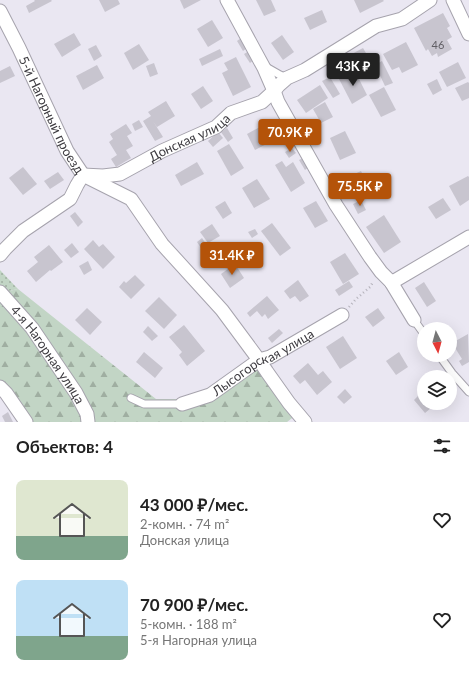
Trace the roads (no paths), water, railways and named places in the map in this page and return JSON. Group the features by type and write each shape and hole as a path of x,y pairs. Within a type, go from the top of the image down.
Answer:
{"street":[{"path":"227,0 264,68 278,102 332,198 381,272 391,282 414,320"},
{"name":"Донская улица","path":"83,175 103,176 120,174 162,151 216,127 231,113 262,102 287,78 305,70 336,52 376,26 402,19 430,0"},
{"path":"453,0 469,34"},
{"name":"5-й Нагорный проезд","path":"0,11 67,150 83,175 131,199 162,244 222,310 289,403 305,422"},
{"path":"0,255 23,231 70,199 83,175"},
{"path":"391,282 469,237"},
{"name":"4-я Нагорная улица","path":"0,292 32,328 72,387 88,414 88,422"},
{"name":"Лысогорская улица","path":"182,404 210,395 259,360 270,357 342,315"},
{"path":"0,387 6,393 26,422"}],"lane":[{"path":"264,68 266,67 287,78"},
{"path":"414,320 417,324"},
{"path":"444,362 469,392"},
{"path":"132,398 144,404 182,404"}]}
